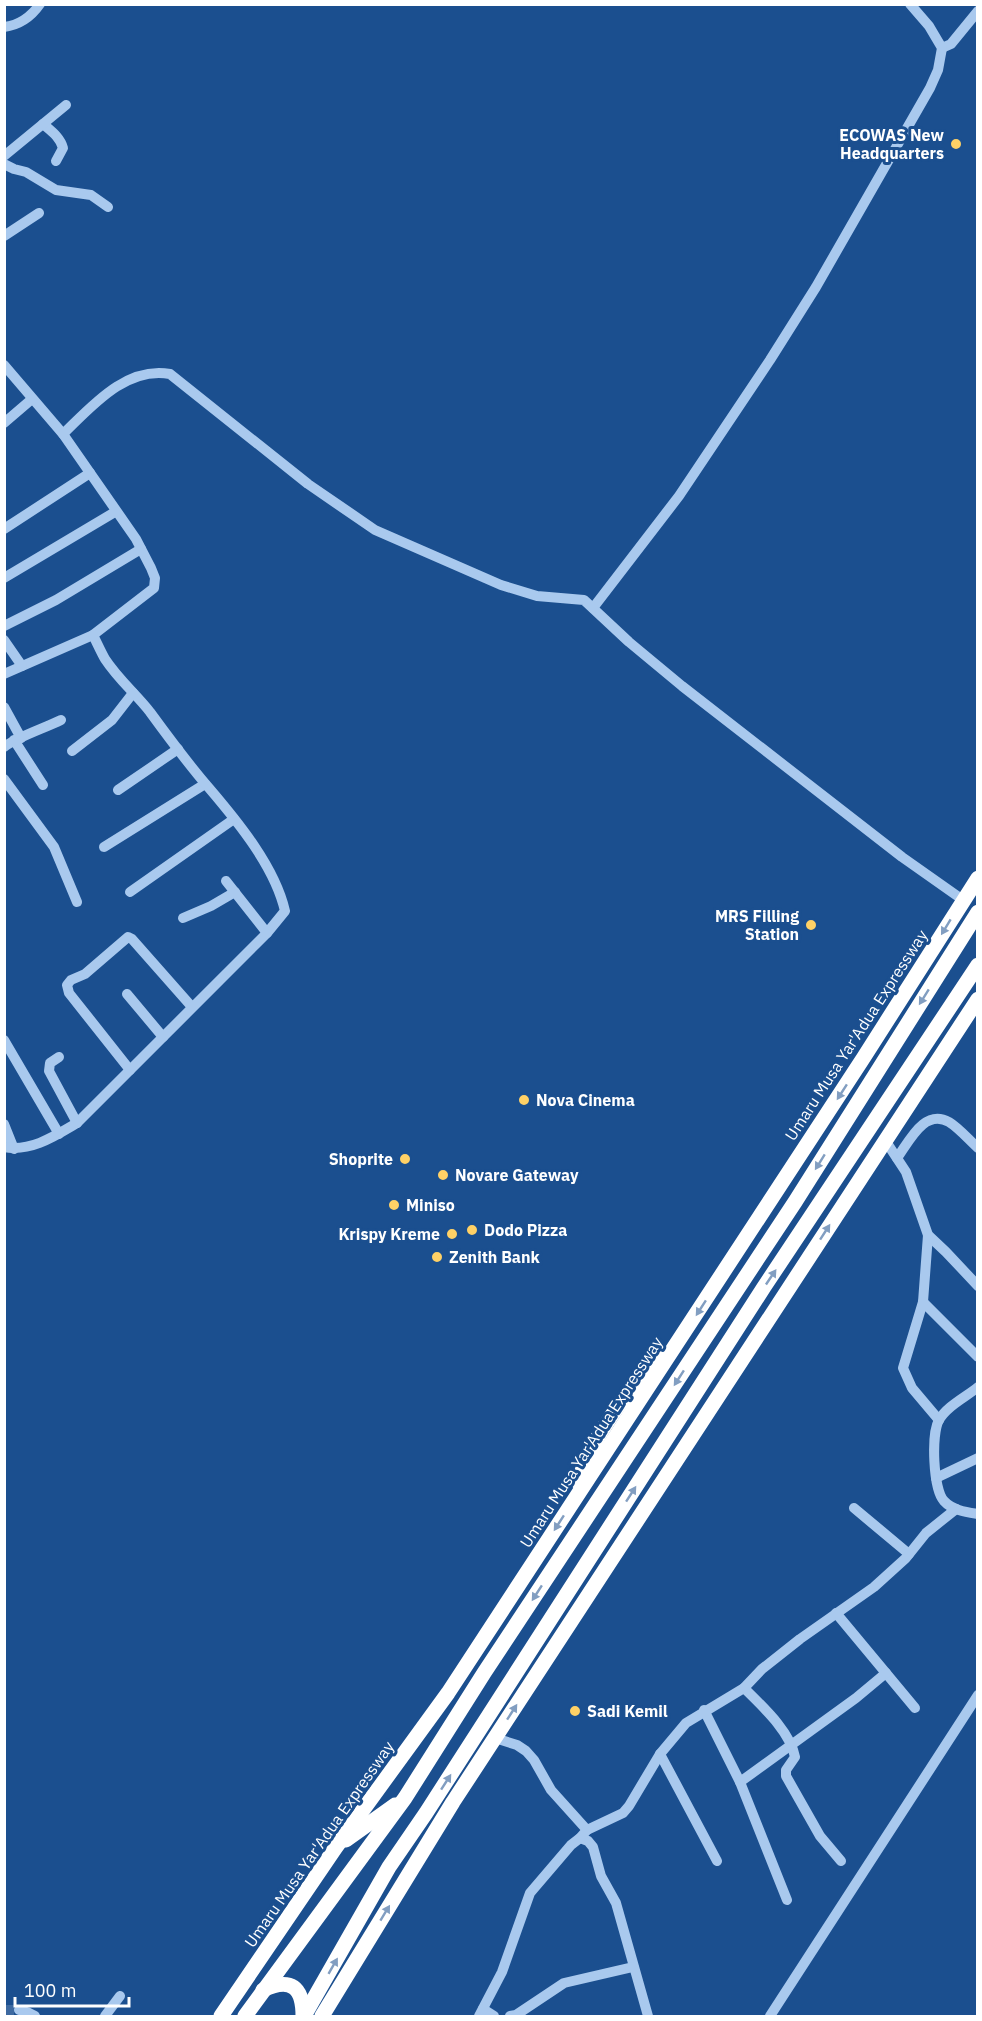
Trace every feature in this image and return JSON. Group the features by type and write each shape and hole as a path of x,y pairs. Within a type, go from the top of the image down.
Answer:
{"highway":[{"name":"Umaru Musa Yar'Adua Expressway","path":"221,2016 336,1847 448,1693 516,1591 978,878"},
{"path":"245,2016 405,1798 484,1673 788,1212 978,912"},
{"path":"304,2016 389,1867 807,1222 978,965"},
{"path":"322,2016 495,1738 978,999"},
{"path":"861,1097 889,1016"},
{"path":"874,1121 945,1049"},
{"path":"724,1273 788,1212"},
{"path":"776,1306 807,1222"},
{"path":"484,1673 516,1591"},
{"path":"504,1692 566,1629"},
{"path":"336,1847 405,1798"},
{"path":"403,1884 426,1813"},
{"path":"263,1990 275,1984 292,1986 299,1992 303,2001 304,2016"}],"street":[{"path":"4,27 23,21 40,4"},
{"path":"593,608 680,496 816,287 930,88 938,70 942,48 929,26 910,4"},
{"path":"942,48 951,44 978,11"},
{"path":"4,156 66,105"},
{"path":"42,124 62,143 63,148 56,161"},
{"path":"4,164 26,172 56,190 91,195 108,207"},
{"path":"4,236 39,213"},
{"path":"4,365 63,434 141,549 155,578 154,588 93,635 4,674"},
{"path":"63,434 121,383 146,373 170,374 308,484 375,530 501,585 537,596 584,600 629,642 732,726 902,857 963,900"},
{"path":"4,423 32,399"},
{"path":"4,529 90,473"},
{"path":"4,578 115,512"},
{"path":"4,626 56,600 141,549"},
{"path":"4,1124 9,1148 28,1147 59,1134 77,1123 267,933 285,911 274,877 234,819 106,660 93,635"},
{"path":"4,640 22,666"},
{"path":"72,752 112,720 133,693"},
{"path":"4,707 43,785"},
{"path":"4,747 61,720"},
{"path":"117,790 178,750"},
{"path":"4,779 54,847 77,902"},
{"path":"104,848 205,784"},
{"path":"130,892 234,819"},
{"path":"226,882 267,933"},
{"path":"183,918 235,892"},
{"path":"130,1070 69,993 67,984 85,974 129,937 192,1007"},
{"path":"127,994 163,1036"},
{"path":"4,1040 59,1134"},
{"path":"59,1057 50,1063 48,1071 77,1123"},
{"path":"897,1158 924,1122 931,1119 949,1122 978,1148"},
{"path":"885,1140 906,1172 928,1235 924,1302 903,1368 912,1388 939,1420"},
{"path":"928,1235 978,1286"},
{"path":"924,1302 978,1357"},
{"path":"978,1387 939,1420 934,1441 936,1478 940,1495 946,1503 956,1509 978,1514"},
{"path":"936,1478 978,1458"},
{"path":"854,1508 909,1554"},
{"path":"494,2016 481,2013 502,1972 530,1893 571,1845 584,1834 622,1813 629,1806 660,1754 686,1722 744,1688 762,1669 874,1587 909,1554 926,1533 956,1509"},
{"path":"836,1613 915,1708"},
{"path":"740,1782 856,1698 886,1673"},
{"path":"744,1688 770,1713 791,1745 795,1757 786,1770 786,1776 820,1836 841,1861"},
{"path":"770,2016 978,1695"},
{"path":"704,1710 740,1782 787,1900"},
{"path":"495,1738 517,1745 526,1751 551,1790 593,1847 601,1876 616,1904 648,2016"},
{"path":"660,1754 717,1861"},
{"path":"510,2016 516,2015 564,1983 633,1966"},
{"path":"105,2016 120,1996"},
{"path":"19,2010 35,2016"}],"tunnel":[{"path":"4,2010 19,2010"}],"place":[{"name":"ECOWAS New Headquarters","path":"956,144"},
{"name":"MRS Filling Station","path":"811,925"},
{"name":"Nova Cinema","path":"524,1100"},
{"name":"Shoprite","path":"405,1159"},
{"name":"Novare Gateway","path":"443,1175"},
{"name":"Miniso","path":"394,1205"},
{"name":"Dodo Pizza","path":"472,1230"},
{"name":"Krispy Kreme","path":"452,1234"},
{"name":"Zenith Bank","path":"437,1257"},
{"name":"Sadi Kemil","path":"575,1711"}]}
